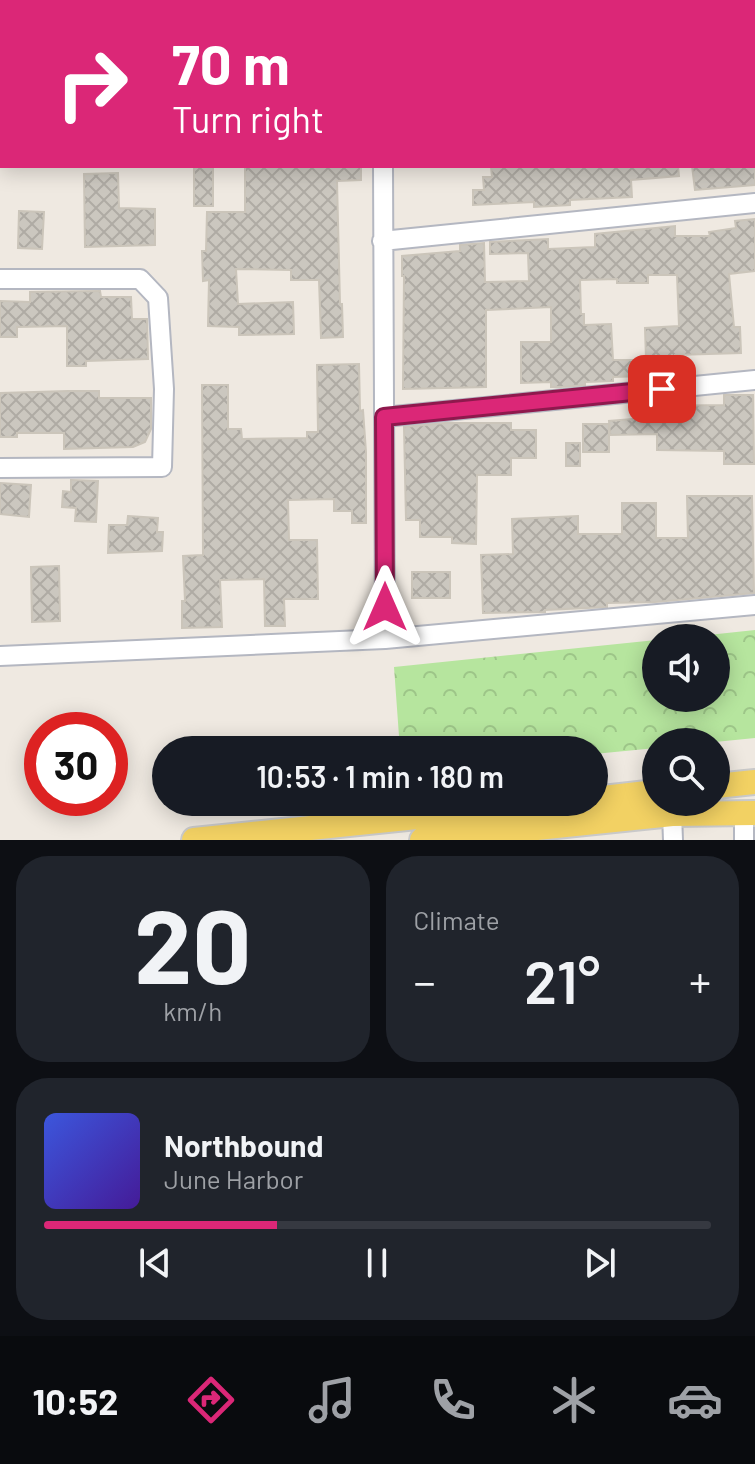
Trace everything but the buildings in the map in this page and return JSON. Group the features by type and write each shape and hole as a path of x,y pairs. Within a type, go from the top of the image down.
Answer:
{"main road":[{"path":"730,785 755,782"},
{"path":"608,797 642,794"},
{"path":"730,813 750,813"},
{"path":"194,840 427,816"},
{"path":"422,840 583,831 662,816"}],"street":[{"path":"383,168 385,639"},
{"path":"382,241 755,203"},
{"path":"0,279 140,279 158,298 164,389 162,467 0,468"},
{"path":"384,417 755,380"},
{"path":"0,656 385,639 755,605"},
{"path":"744,840 750,813"},
{"path":"672,816 673,840"}],"green space":[{"path":"755,630 755,738 730,740 730,728 642,728 642,749 608,753 608,736 399,736 394,667 642,641 642,712 730,712 730,633"}],"route":[{"path":"385,607 384,417 662,389"}]}
